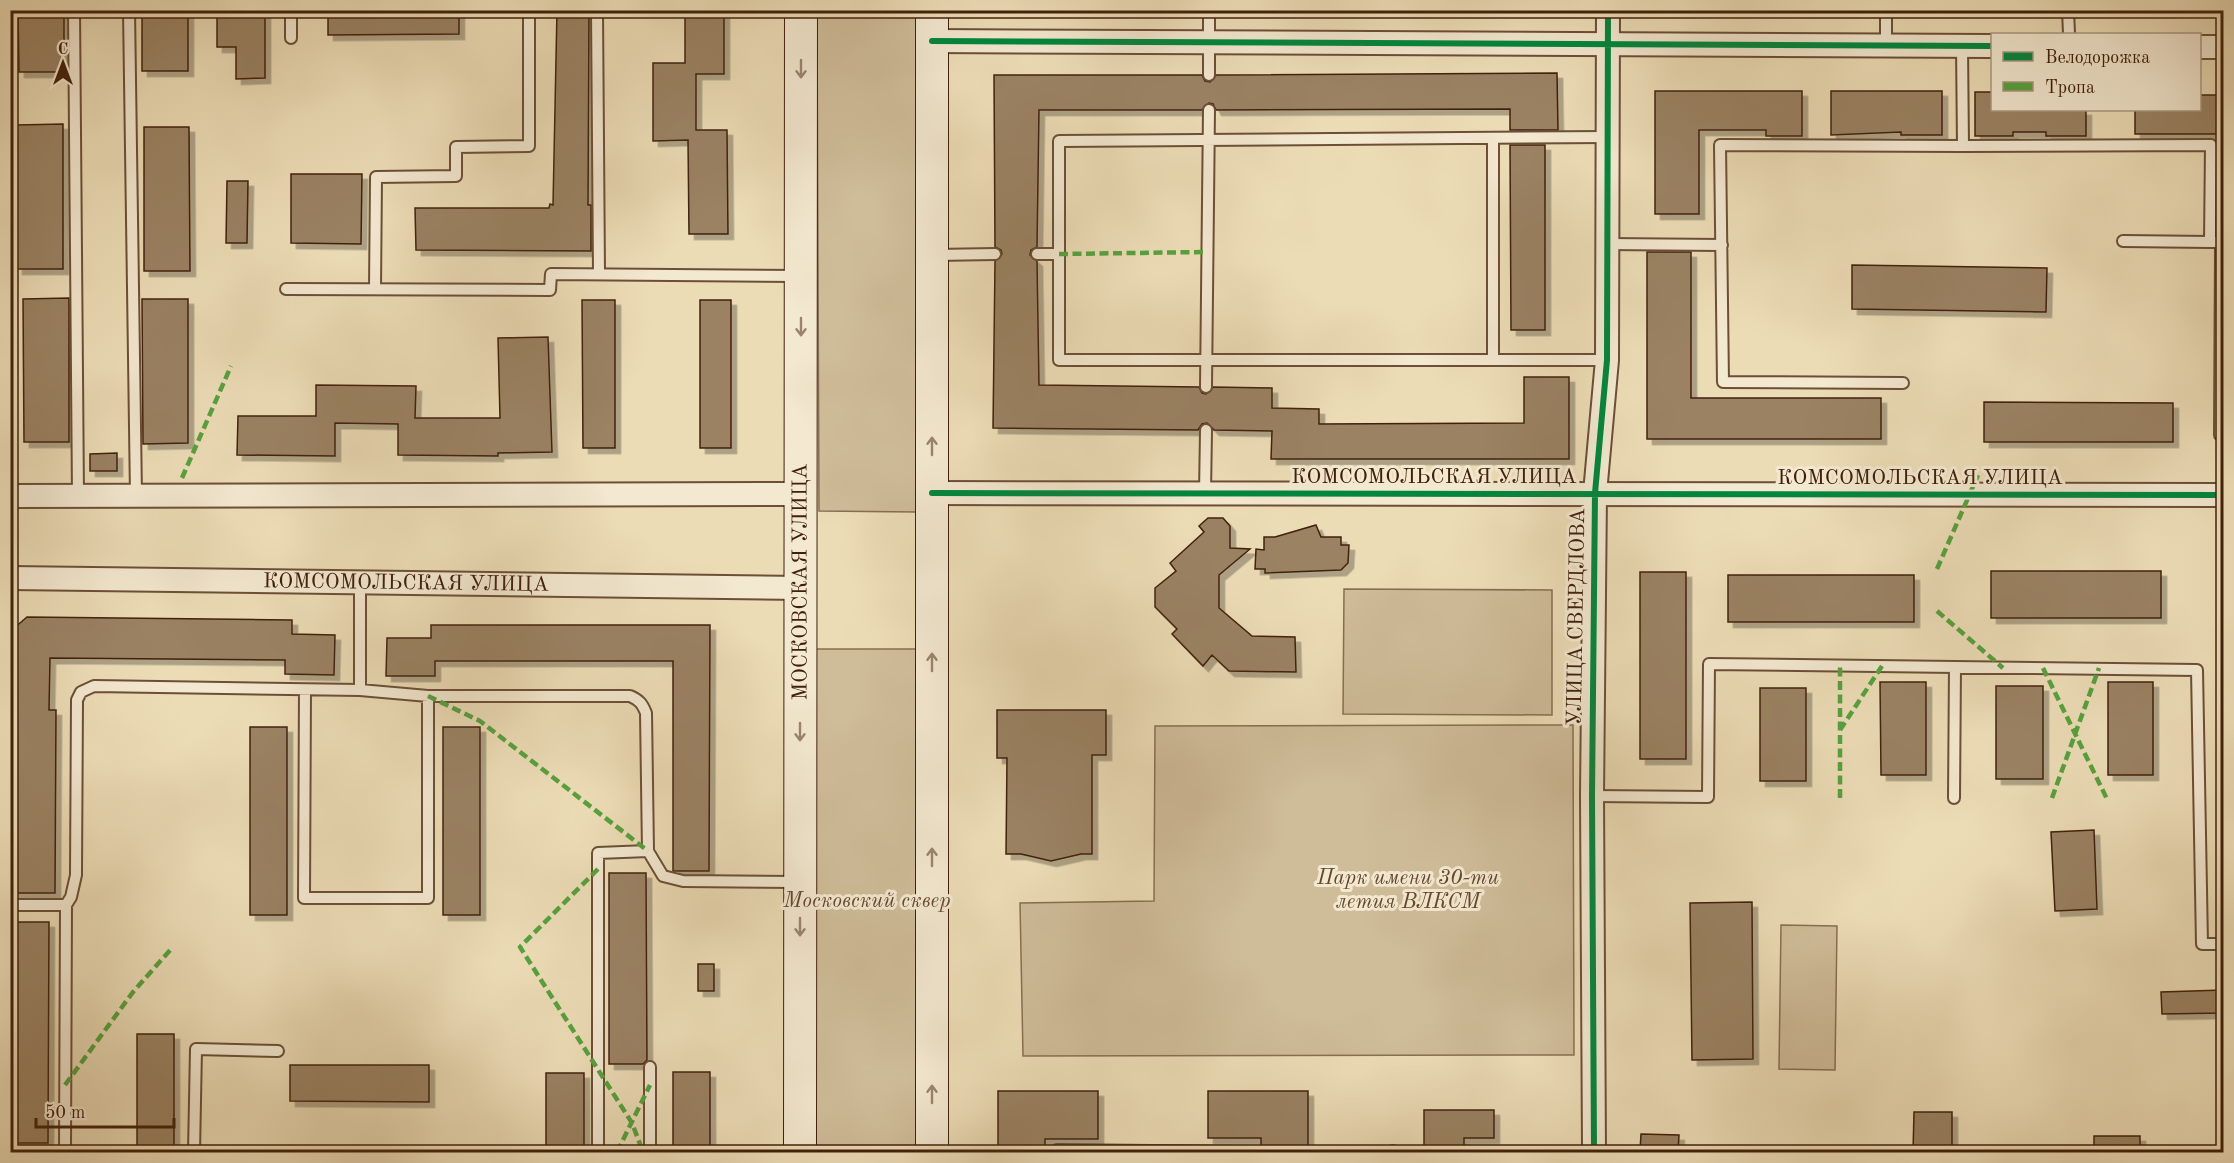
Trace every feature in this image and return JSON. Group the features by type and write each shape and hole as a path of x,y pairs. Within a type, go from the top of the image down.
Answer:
{"main road":[{"name":"МОСКОВСКАЯ УЛИЦА","path":"800,1152 801,10"},
{"path":"932,26 932,1152"}],"street":[{"name":"УЛИЦА СВЕРДЛОВА","path":"1594,1152 1592,796 1595,494 1607,360 1608,10"},
{"path":"932,26 1209,43 1991,46"},
{"path":"2201,46 2223,46"},
{"name":"КОМСОМОЛЬСКАЯ УЛИЦА","path":"932,493 2223,495"},
{"path":"10,496 800,494"},
{"name":"КОМСОМОЛЬСКАЯ УЛИЦА","path":"10,578 800,588"}],"lane":[{"path":"74,10 78,496"},
{"path":"129,10 136,496"},
{"path":"291,10 291,38"},
{"path":"375,289 376,177 456,176 456,147 530,146 529,10"},
{"path":"597,10 599,274"},
{"path":"1209,10 1209,75"},
{"path":"1886,10 1886,46"},
{"path":"2068,10 2069,33"},
{"path":"1962,46 1963,146"},
{"path":"1206,387 1209,110"},
{"path":"1607,360 1059,360 1059,141 1608,137"},
{"path":"1493,138 1493,360"},
{"path":"1903,383 1724,382 1720,145 2211,145 2218,242 2220,435"},
{"path":"2123,241 2218,242"},
{"path":"1607,244 1722,245"},
{"path":"932,255 995,254"},
{"path":"1037,254 1059,254"},
{"path":"286,289 549,290 551,274 801,276"},
{"path":"1205,493 1206,430"},
{"path":"360,583 360,690"},
{"path":"1592,796 1708,797 1709,664 2197,670 2202,944 2223,944"},
{"path":"1954,798 1955,667"},
{"path":"65,1152 66,905 71,897 76,875 77,700 81,692 94,686 360,690 428,696 630,696 642,703 646,713 648,851 663,876 683,881 800,882"},
{"path":"305,690 303,898 428,898 428,696"},
{"path":"598,1152 598,853 648,851"},
{"path":"10,905 66,905"},
{"path":"194,1152 196,1049 278,1051"},
{"path":"650,1067 650,1152"},
{"path":"1057,1152 1057,1150 1069,1150 1248,1152"}],"green space":[{"path":"817,11 919,11 917,512 819,511"},
{"path":"1344,589 1552,590 1552,715 1343,714"},
{"name":"Московский сквер","path":"815,649 919,649 921,1152 814,1152"},
{"name":"Парк имени 30-ти летия ВЛКСМ","path":"1573,725 1574,1055 1023,1056 1020,903 1154,901 1155,726"},
{"path":"1781,925 1837,926 1835,1070 1779,1069"}],"building":[{"path":"18,10 64,10 64,72 19,72"},
{"path":"142,10 188,10 188,71 142,71"},
{"path":"217,10 265,10 265,78 236,79 236,47 217,47"},
{"path":"328,10 459,10 459,34 328,35"},
{"path":"557,10 589,10 588,205 591,205 591,251 416,250 415,208 549,208 550,204 553,205"},
{"path":"685,10 724,10 724,74 696,74 696,130 727,130 728,234 689,234 688,140 653,141 653,63 685,63"},
{"path":"1557,73 1558,130 1510,130 1510,109 1216,110 1213,104 1209,103 1202,110 1039,110 1037,247 1031,250 1030,255 1037,261 1039,385 1199,387 1202,393 1206,394 1213,387 1272,388 1272,408 1319,409 1319,424 1524,423 1524,377 1569,377 1569,459 1271,459 1272,431 1214,430 1207,423 1202,424 1198,430 993,428 995,261 1002,254 1001,250 995,247 994,75 1202,75 1205,81 1210,82 1216,75"},
{"path":"1655,91 1802,91 1802,136 1766,136 1766,130 1699,130 1699,214 1655,214"},
{"path":"1831,91 1942,91 1942,135 1901,135 1901,132 1831,135"},
{"path":"1975,92 1991,92 1991,111 2086,111 2086,136 2046,136 2046,132 2013,132 2013,136 1975,136"},
{"path":"2201,95 2223,95 2223,134 2135,134 2135,111 2201,111"},
{"path":"63,124 63,269 17,269 17,125"},
{"path":"144,127 189,127 190,271 144,271"},
{"path":"1510,145 1545,145 1545,330 1511,330"},
{"path":"291,174 362,174 361,244 291,243"},
{"path":"227,181 248,181 247,243 226,243"},
{"path":"1647,252 1691,252 1691,398 1881,398 1881,439 1647,439"},
{"path":"1852,265 2047,268 2046,312 1852,309"},
{"path":"69,298 69,442 24,442 23,299"},
{"path":"142,299 188,299 188,443 143,444"},
{"path":"582,300 615,300 615,448 583,448"},
{"path":"700,300 731,300 731,448 700,448"},
{"path":"548,337 552,452 498,453 498,456 398,455 398,424 335,423 335,456 237,455 238,416 316,416 316,385 416,386 415,418 500,418 498,338"},
{"path":"1984,402 2173,403 2173,442 1984,442"},
{"path":"117,453 117,471 90,471 90,454"},
{"path":"1208,518 1223,518 1230,526 1230,548 1250,549 1219,575 1219,608 1252,636 1295,637 1296,672 1229,671 1212,655 1203,666 1172,634 1177,629 1155,607 1155,588 1176,571 1170,563 1204,532 1199,526"},
{"path":"1316,525 1321,537 1341,537 1341,545 1349,545 1348,563 1341,570 1265,573 1265,569 1255,569 1256,549 1264,550 1264,537 1275,537"},
{"path":"1991,571 2161,571 2161,618 1991,618"},
{"path":"1640,572 1686,572 1686,759 1640,759"},
{"path":"1728,575 1914,575 1914,622 1728,622"},
{"path":"27,617 292,620 292,634 335,635 334,675 285,674 285,660 50,658 49,710 56,710 55,893 11,893 13,629"},
{"path":"431,625 710,625 709,871 673,871 673,661 435,661 435,676 386,676 387,638 431,638"},
{"path":"1880,682 1926,682 1926,775 1881,775"},
{"path":"2108,682 2153,682 2153,775 2108,775"},
{"path":"1996,686 2043,686 2043,779 1996,779"},
{"path":"1760,688 1806,688 1806,781 1760,781"},
{"path":"997,710 1106,710 1106,755 1092,755 1092,854 1081,854 1051,861 1021,854 1006,854 1007,758 997,758"},
{"path":"250,727 287,727 287,915 250,915"},
{"path":"443,727 480,727 480,915 443,915"},
{"path":"2094,830 2097,909 2055,911 2051,832"},
{"path":"609,873 646,873 647,1060 643,1064 609,1064"},
{"path":"1752,902 1753,1059 1692,1060 1690,903"},
{"path":"10,922 49,922 48,1143 10,1143"},
{"path":"698,964 714,964 714,991 698,991"},
{"path":"2223,990 2223,1013 2162,1014 2161,992"},
{"path":"137,1034 174,1034 174,1152 137,1152"},
{"path":"290,1065 429,1065 429,1102 290,1101"},
{"path":"673,1072 710,1072 710,1152 673,1152"},
{"path":"546,1073 584,1073 584,1152 546,1152"},
{"path":"998,1091 1098,1091 1098,1139 1045,1139 1045,1152 998,1152"},
{"path":"1208,1091 1308,1091 1308,1152 1261,1152 1261,1138 1208,1138"},
{"path":"1424,1110 1494,1110 1494,1138 1464,1138 1464,1152 1424,1152"},
{"path":"1914,1112 1952,1112 1952,1152 1913,1152"},
{"path":"1641,1134 1679,1135 1678,1152 1640,1151"},
{"path":"2094,1136 2140,1136 2140,1152 2094,1152"}],"marked path":[{"path":"1059,254 1207,252"},
{"path":"182,478 231,366"},
{"path":"1937,569 1978,475"},
{"path":"1937,611 2003,668"},
{"path":"1840,666 1840,798"},
{"path":"1840,730 1882,666"},
{"path":"2043,668 2107,799"},
{"path":"2052,798 2099,668"},
{"path":"428,696 480,721 648,851"},
{"path":"598,869 520,947 632,1123 643,1152"},
{"path":"65,1085 133,992 172,948"},
{"path":"617,1152 650,1085"}],"cycle path":[{"path":"1594,1152 1592,796 1595,493 1607,360 1608,10"},
{"path":"932,41 1991,46"},
{"path":"932,493 2224,495"}]}
